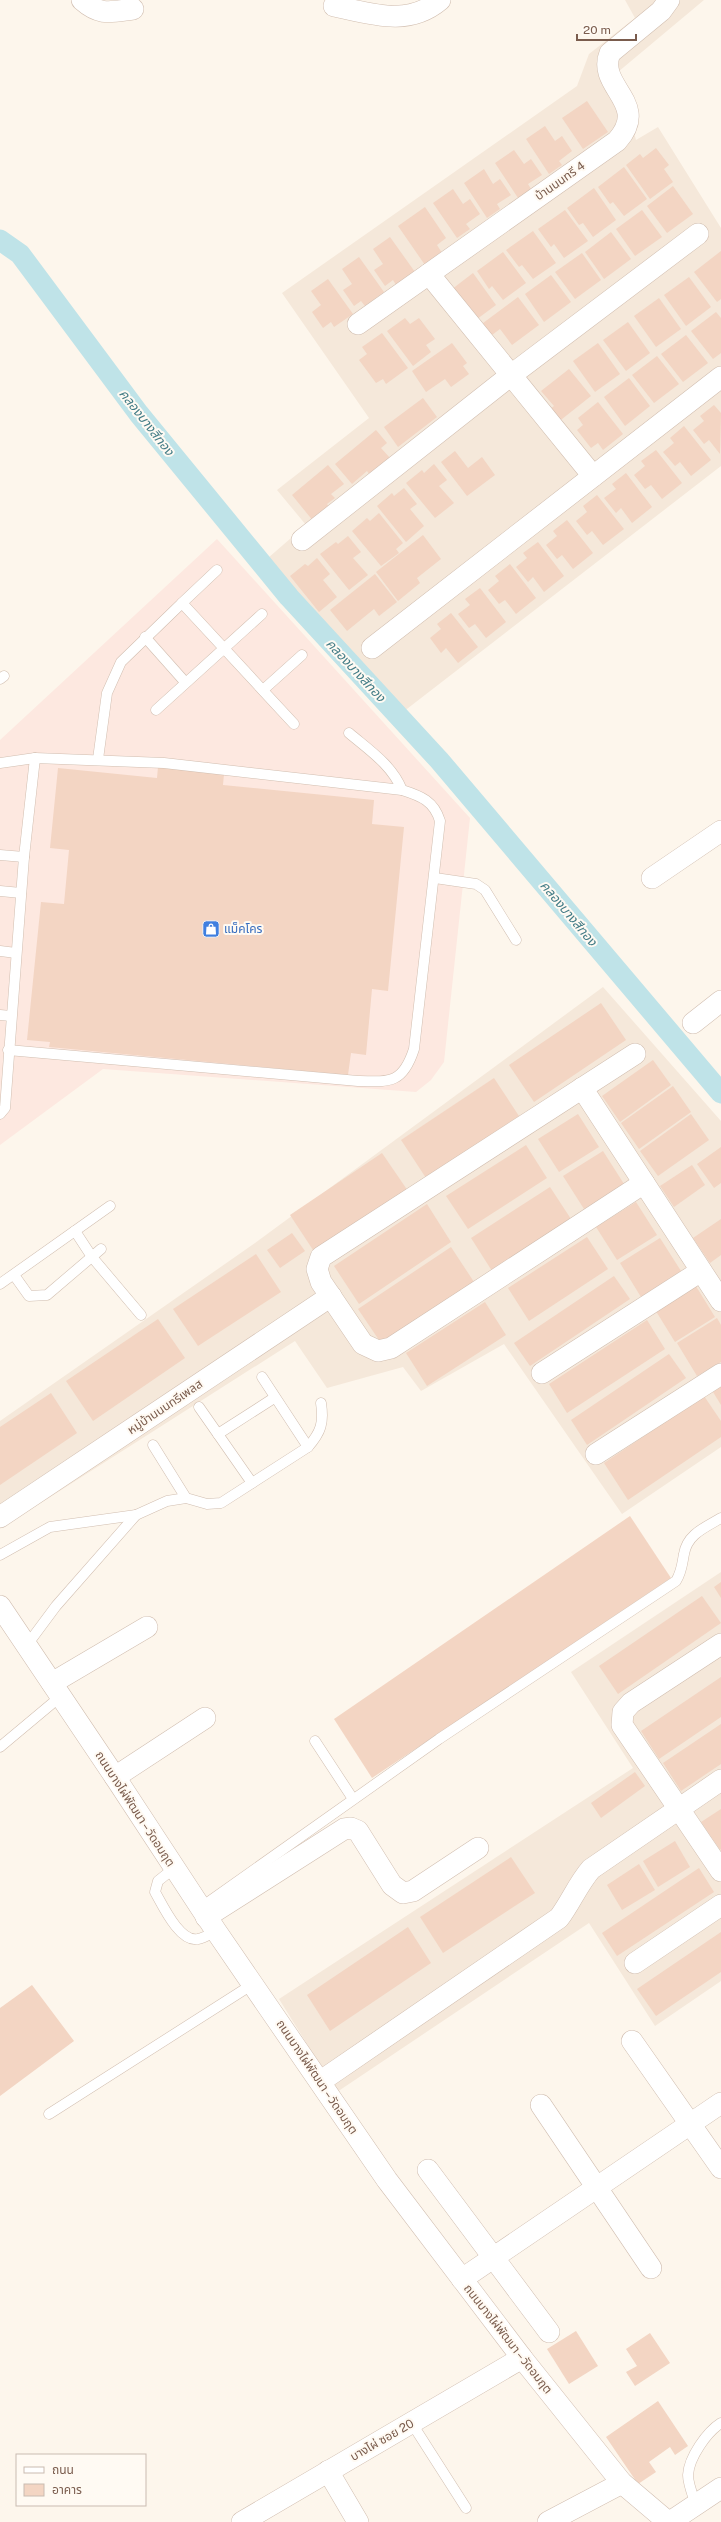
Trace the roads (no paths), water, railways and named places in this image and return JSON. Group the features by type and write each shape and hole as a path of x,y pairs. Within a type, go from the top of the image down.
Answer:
{"street":[{"path":"82,0 92,8 103,13 133,9"},
{"path":"334,6 371,14 410,16 420,14 440,0"},
{"name":"บ้านนนทรี 4","path":"358,324 617,141 626,131 630,121 629,111 610,74 607,60 610,53 661,11 670,0"},
{"path":"302,540 510,376 698,234"},
{"path":"429,274 510,376 593,476"},
{"path":"372,648 721,377"},
{"path":"652,878 721,831"},
{"path":"693,1023 721,1001"},
{"path":"635,1054 322,1257 317,1269 321,1282 363,1344 378,1351 391,1348 644,1184"},
{"path":"582,1088 721,1301"},
{"path":"542,1373 701,1271"},
{"name":"หมู่บ้านนนทรีเพลส","path":"0,1518 331,1296"},
{"path":"596,1454 721,1374"},
{"name":"ถนนบางไผ่พัฒนา – วัดอมฤต","path":"0,1606 115,1776 207,1919 321,2081 388,2180 522,2358 622,2482 669,2522"},
{"path":"57,1689 147,1627"},
{"path":"721,1644 631,1703 623,1712 622,1725 721,1871"},
{"path":"115,1776 205,1718"},
{"path":"321,2081 558,1918 570,1903 580,1881 591,1869 721,1780"},
{"path":"207,1919 344,1830 351,1828 358,1831 392,1885 403,1893 413,1891 478,1848"},
{"path":"635,1963 721,1905"},
{"path":"632,2041 721,2168"},
{"path":"462,2279 721,2103"},
{"path":"541,2105 651,2268"},
{"path":"428,2170 549,2332"},
{"name":"บางไผ่ ซอย 20","path":"242,2522 522,2358"},
{"path":"328,2471 358,2522"},
{"path":"553,2521 622,2482"},
{"path":"669,2522 721,2488"}],"lane":[{"path":"98,759 102,719 111,683 121,662 145,637 217,570"},
{"path":"182,603 294,724"},
{"path":"156,710 185,682 262,614"},
{"path":"145,637 185,682"},
{"path":"263,690 302,655"},
{"path":"349,733 397,776 402,790"},
{"path":"0,1114 5,1108 3,1081 8,1050 24,857 35,758"},
{"path":"0,763 35,758 98,759 212,767 402,790 420,796 437,812 440,821 435,878 414,1049 409,1066 395,1079 383,1082 358,1081 8,1050"},
{"path":"0,855 24,857"},
{"path":"435,878 476,884 485,890 516,940"},
{"path":"0,891 21,893"},
{"path":"0,951 16,953"},
{"path":"0,1015 11,1016"},
{"path":"0,1284 110,1206"},
{"path":"75,1231 92,1257 141,1315"},
{"path":"14,1275 29,1296 47,1296 101,1249"},
{"path":"262,1377 274,1398 308,1447"},
{"path":"218,1434 274,1398"},
{"path":"0,1555 50,1527 136,1515 167,1501 186,1498 207,1504 221,1503 308,1447 319,1434 324,1420 321,1403"},
{"path":"199,1407 252,1483"},
{"path":"153,1445 186,1498"},
{"path":"27,1645 56,1606 136,1515"},
{"path":"174,1869 158,1881 155,1892 180,1933 198,1940 207,1919 354,1799 439,1739 676,1581 682,1571 684,1552 690,1538 721,1518"},
{"path":"0,1747 57,1689"},
{"path":"315,1741 354,1799"},
{"path":"49,2114 253,1984"},
{"path":"411,2422 466,2508"},
{"path":"696,2505 688,2475 692,2461 708,2436 721,2423"}],"waterway":[{"name":"คลองบางสีทอง","path":"0,240 20,254 139,414 289,597 439,760 721,1093"}],"place":[{"name":"แม็คโคร","path":"211,929"}]}
